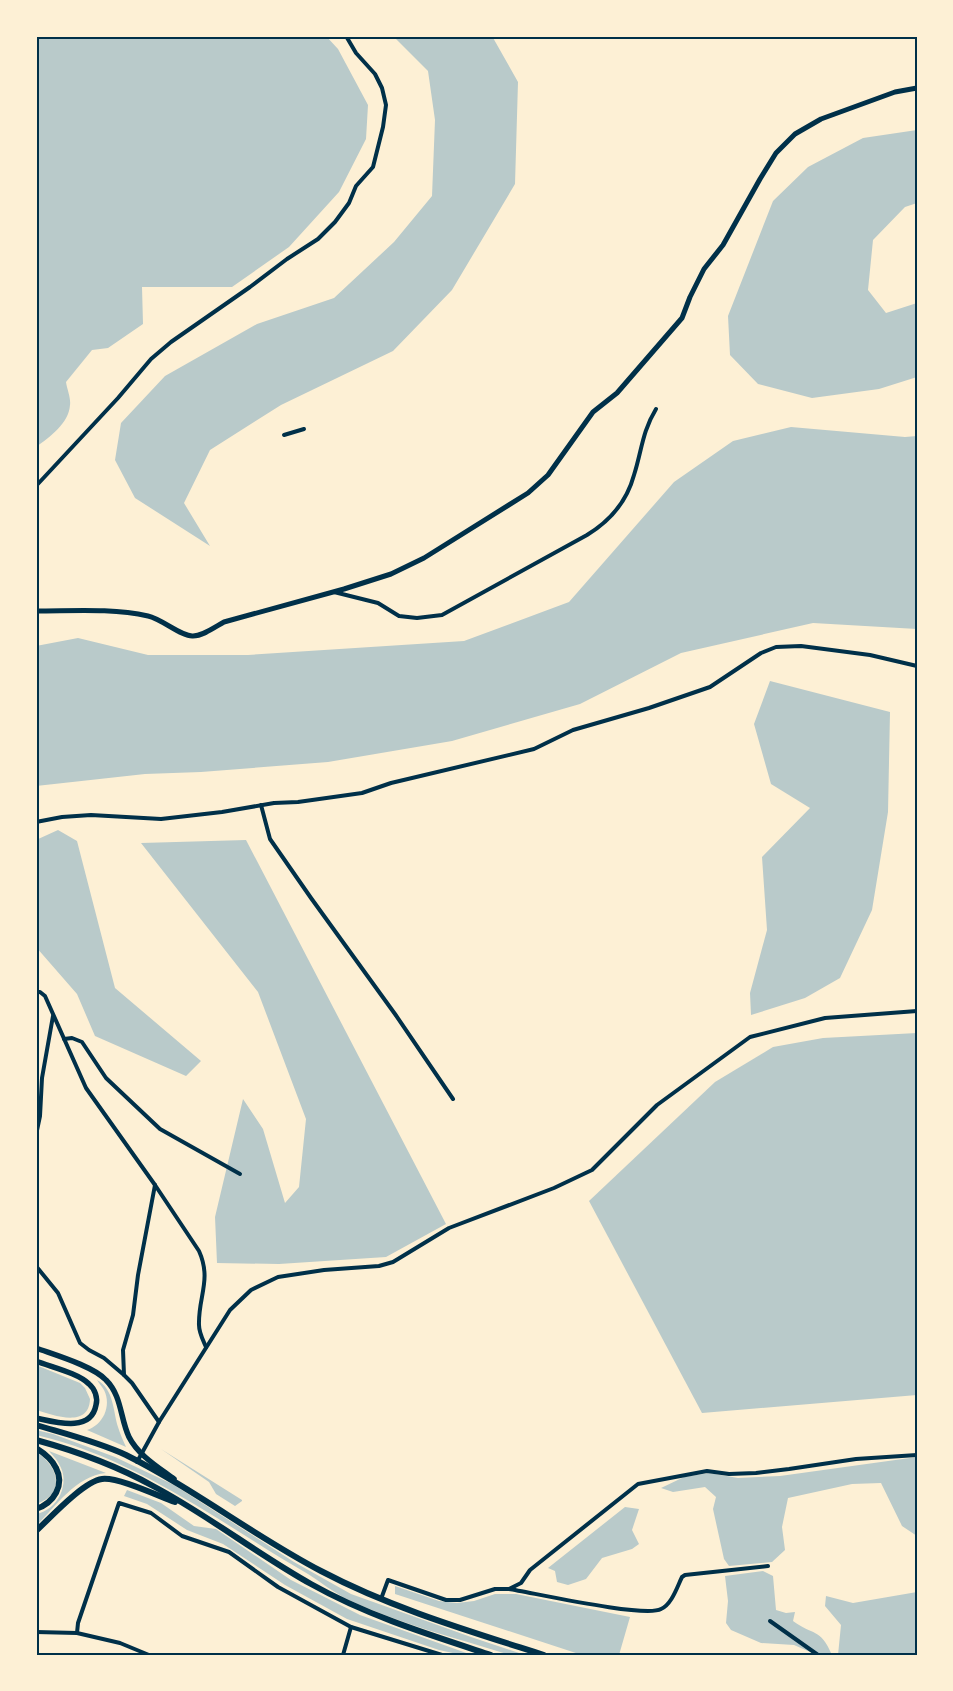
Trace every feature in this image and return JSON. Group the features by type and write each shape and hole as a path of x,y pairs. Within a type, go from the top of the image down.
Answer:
{"main road":[{"path":"36,1348 92,1370 107,1380 118,1398 129,1437 142,1454 188,1490"},
{"path":"36,1361 83,1379 90,1384 97,1398 93,1414 81,1423 65,1424 36,1418"},
{"path":"36,1425 86,1440 125,1455 188,1490 320,1571 382,1600 544,1655"},
{"path":"36,1440 81,1454 152,1486 192,1508 269,1560 350,1605 491,1655"},
{"path":"36,1448 56,1466 59,1475 57,1493 51,1501 43,1507 36,1509"},
{"path":"36,1531 88,1485 101,1479 115,1480 192,1508"}],"street":[{"path":"36,486 118,398 151,359 171,342 318,239 335,222 349,203 356,186 373,167 383,128 386,105 382,88 375,74 356,53 346,36"},
{"path":"36,611 119,612 148,616 159,619 189,636 195,637 224,622 391,574 424,558 528,493 548,475 593,412 617,394 682,318 704,269 723,245 760,178 776,154 795,134 821,119 895,92 917,88"},
{"path":"332,592 378,603 399,616 418,618 442,615 581,538 607,522 625,498 634,476 645,429 656,409"},
{"path":"284,435 304,429"},
{"path":"36,822 62,817 91,816 161,819 362,793 391,783 534,749 573,730 649,708 710,687 726,678 761,652 776,647 801,646 870,655 917,666"},
{"path":"262,805 270,840 395,1014 453,1099"},
{"path":"36,992 40,992 45,996 86,1088 200,1251 205,1263 206,1274 199,1324 200,1334 206,1347"},
{"path":"137,1462 159,1422 230,1310 251,1290 278,1277 324,1270 379,1266 393,1262 449,1228 550,1190 592,1170 657,1105 750,1037 825,1018 917,1011"},
{"path":"36,1135 40,1116 42,1078 54,1015"},
{"path":"64,1038 72,1038 82,1042 106,1078 160,1129 240,1174"},
{"path":"124,1375 123,1350 134,1315 138,1275 155,1185"},
{"path":"36,1266 58,1293 80,1343 104,1358 132,1383 159,1422"},
{"path":"509,1589 521,1583 530,1570 638,1484 708,1471 729,1474 756,1473 856,1459 917,1454"},
{"path":"77,1633 78,1623 119,1503 151,1513 182,1536 229,1552 278,1587 352,1627 442,1655"},
{"path":"382,1600 388,1580 446,1600 460,1600 495,1589 509,1589 628,1610 650,1612 660,1610 668,1604 682,1577 685,1575 768,1566"},
{"path":"770,1621 818,1655"},
{"path":"343,1655 352,1627"},
{"path":"36,1632 77,1633 120,1643 149,1655"}],"shaded area":[{"path":"36,36 326,36 338,49 368,105 366,139 339,192 289,247 232,287 142,287 143,324 108,348 92,350 66,382 70,402 66,418 53,434 36,447"},
{"path":"393,36 492,36 518,82 515,184 452,290 393,351 281,405 210,450 184,503 210,546 135,498 115,460 121,423 165,376 257,324 334,298 394,242 432,196 435,120 428,71"},
{"path":"917,130 917,203 905,207 873,240 868,290 886,313 917,303 917,377 879,389 812,398 758,384 730,355 728,316 773,201 808,167 863,138"},
{"path":"791,427 905,437 917,436 917,629 813,623 681,653 580,704 452,741 328,762 201,772 145,774 36,786 36,646 78,638 148,655 248,655 464,641 569,602 674,482 733,441"},
{"path":"770,681 890,712 888,812 872,910 840,978 805,998 751,1015 750,993 767,930 762,857 810,808 771,784 754,724"},
{"path":"58,830 77,841 115,988 201,1061 186,1076 95,1036 77,994 36,947 36,840"},
{"path":"246,840 446,1224 386,1257 279,1264 217,1263 215,1217 243,1099 263,1129 285,1203 299,1187 306,1119 258,992 141,843"},
{"path":"917,1033 917,1395 702,1413 589,1201 715,1082 773,1047 823,1038"},
{"path":"36,1365 80,1383 85,1388 90,1399 84,1414 69,1418 36,1410"},
{"path":"97,1380 103,1384 110,1395 119,1430 126,1447 87,1430 98,1424 106,1408 106,1396"},
{"path":"36,1430 53,1434 115,1457 174,1485 294,1562 351,1594 525,1655 510,1655 368,1609 338,1594 177,1494 109,1459 73,1445 36,1435"},
{"path":"161,1449 242,1501 235,1506 216,1494 209,1482"},
{"path":"49,1451 106,1473 95,1475 76,1486 36,1526 36,1514 51,1507 60,1495 63,1487 62,1471 57,1460"},
{"path":"36,1452 50,1465 56,1480 52,1494 36,1504"},
{"path":"917,1457 917,1536 902,1526 881,1483 852,1484 788,1498 782,1527 785,1550 772,1562 729,1566 724,1559 713,1509 716,1497 705,1487 673,1492 661,1488 684,1477 709,1473 738,1478 780,1476"},
{"path":"127,1490 161,1503 194,1526 216,1529 291,1580 360,1615 472,1655 439,1650 347,1619 285,1585 223,1544 187,1530 147,1504 124,1496"},
{"path":"625,1507 639,1509 632,1530 639,1544 632,1549 602,1558 586,1579 568,1585 557,1582 555,1571 548,1568"},
{"path":"763,1571 773,1576 776,1610 786,1613 795,1612 793,1621 820,1636 832,1655 817,1655 794,1645 761,1643 731,1630 726,1623 728,1601 725,1576"},
{"path":"395,1586 439,1601 457,1603 474,1601 495,1594 516,1594 630,1617 619,1655 582,1655 395,1594"},
{"path":"917,1592 917,1655 838,1655 841,1625 825,1606 826,1596 853,1603"}]}
